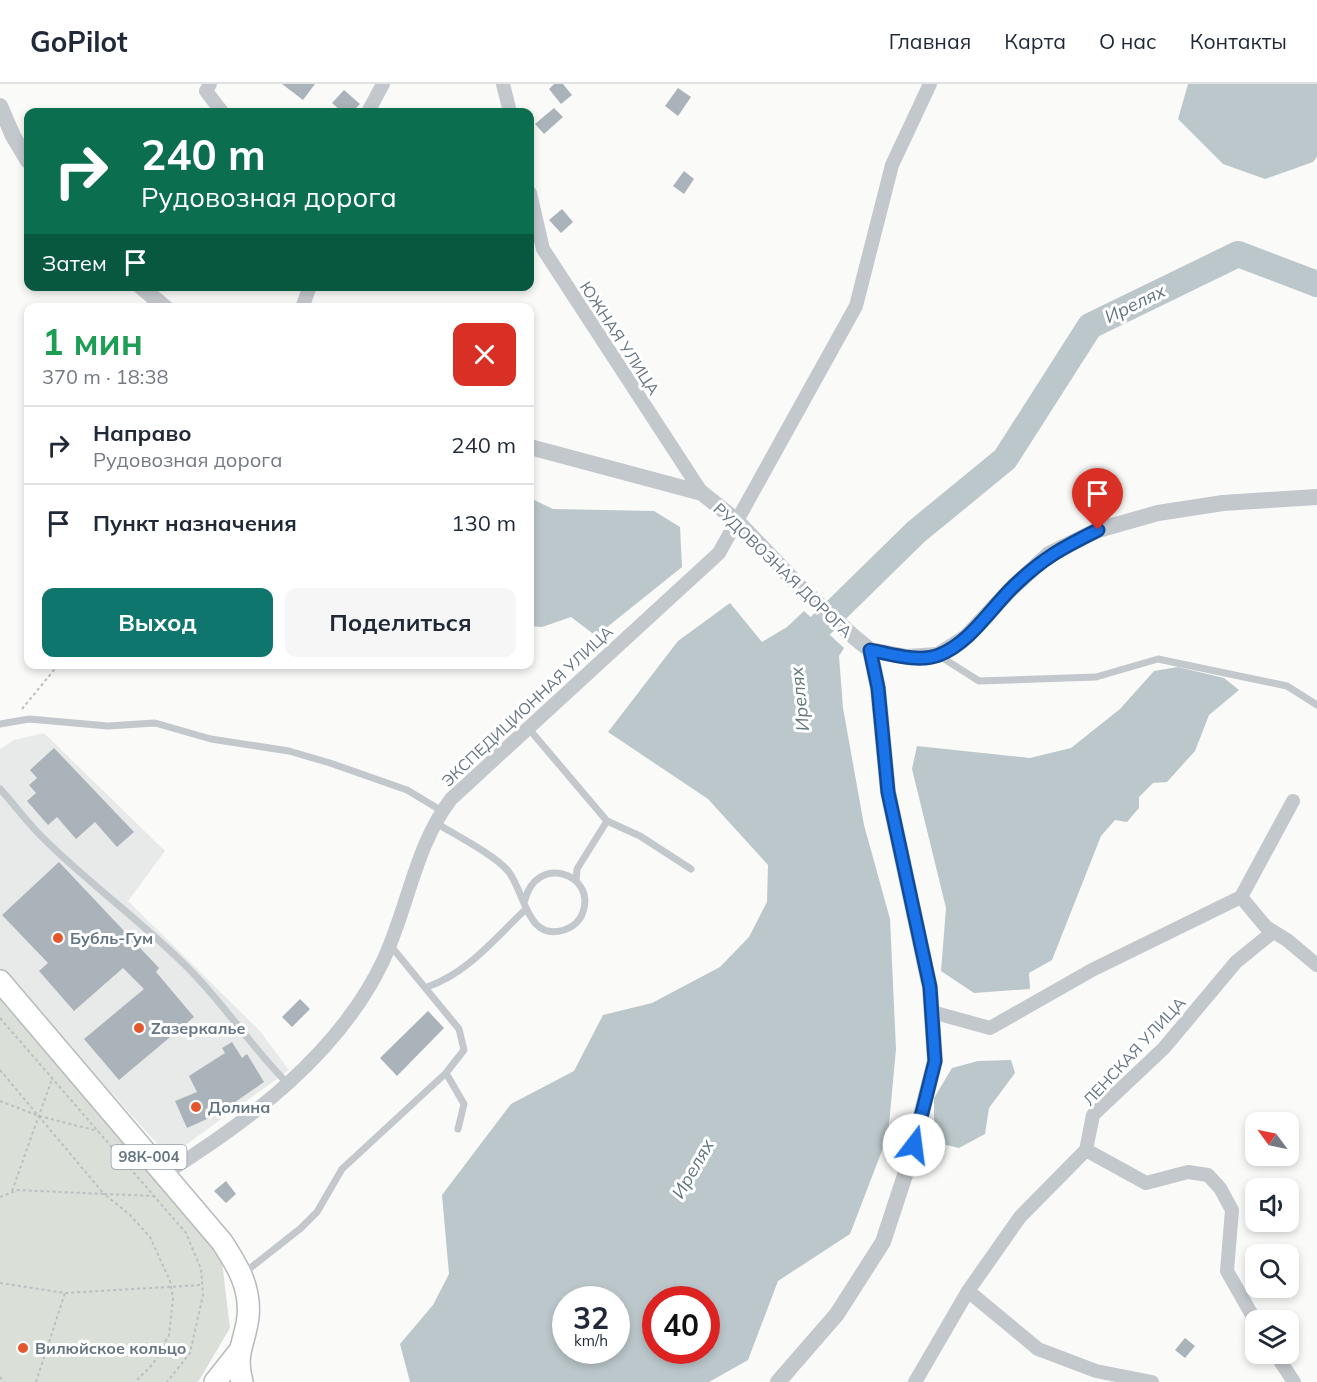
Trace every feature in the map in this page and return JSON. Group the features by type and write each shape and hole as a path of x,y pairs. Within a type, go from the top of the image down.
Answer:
{"main road":[{"name":"98К-004","path":"0,981 222,1242 242,1273 248,1316 238,1353 242,1382"},
{"name":"98К-004","path":"215,1382 238,1353"}],"street":[{"path":"210,84 206,91 219,108"},
{"path":"370,108 383,84"},
{"path":"503,84 509,108"},
{"name":"ЭКСПЕДИЦИОННАЯ УЛИЦА","path":"164,1174 246,1119 288,1084 329,1041 369,987 390,945 439,817 465,784 529,729 719,553 856,306 892,165 930,84"},
{"path":"0,106 24,154"},
{"name":"ЮЖНАЯ УЛИЦА","path":"534,210 543,249 702,493"},
{"path":"146,291 160,303"},
{"name":"РУДОВОЗНАЯ ДОРОГА","path":"534,448 702,493 737,521 814,600 870,650 907,657 938,655"},
{"path":"938,655 966,636 1013,587 1049,554 1098,530 1169,512 1223,503 1317,497"},
{"path":"782,1380 837,1314 883,1242 908,1166 935,1061 930,987 888,792 878,688 870,650"},
{"path":"932,1012 990,1028 1092,970 1241,897 1293,801"},
{"path":"1241,897 1266,927 1317,965"},
{"name":"ЛЕНСКАЯ УЛИЦА","path":"1086,1150 1093,1115 1164,1048 1236,962 1273,932"},
{"path":"915,1382 968,1291 1020,1216 1086,1150 1146,1183 1188,1172 1208,1175 1220,1188 1232,1210 1227,1271 1249,1310"},
{"path":"968,1291 1038,1348 1096,1371 1152,1382"},
{"path":"1282,1364 1294,1382"}],"lane":[{"path":"938,655 979,681 1096,677 1158,659 1287,686 1317,705"},
{"path":"0,724 12,720 29,719 108,726 155,723 211,739 289,751 387,782 407,790 508,870 525,900 530,918 543,930 561,931 570,928 582,915 585,906 581,888 576,881 568,875 549,873 533,883 525,900"},
{"path":"529,729 607,821 640,836 691,869"},
{"path":"0,789 43,838 133,915 189,969 221,1002 264,1061 288,1084"},
{"path":"576,881 578,869 607,821"},
{"path":"427,987 454,975 470,963 526,909"},
{"path":"242,1273 301,1228 317,1212 342,1169 446,1073 464,1050 459,1029 427,987 390,945"},
{"path":"446,1073 464,1104 458,1129"}],"path":[{"path":"12,720 55,669"},
{"path":"0,1018 186,1233 201,1269 203,1295 190,1353 167,1382"},
{"path":"0,1070 104,1194 129,1214 150,1237 171,1287 173,1298 169,1335 153,1364 135,1382"},
{"path":"12,1191 52,1079"},
{"path":"0,1101 39,1116 98,1131"},
{"path":"0,1197 12,1191 74,1191 153,1196"},
{"path":"0,1283 65,1293 202,1286"},
{"path":"36,1382 65,1293"},
{"path":"0,1377 4,1382"}],"shaded area":[{"path":"44,733 165,851 128,901 260,1031 289,1070 169,1157 0,969 0,749 14,740"},
{"path":"0,996 221,1254 230,1328 198,1382 0,1382"}],"water":[{"path":"1188,84 1317,84 1317,157 1313,162 1265,179 1223,164 1178,119"},
{"path":"534,500 553,509 654,511 680,527 682,567 596,636 571,617 542,627 534,626"},
{"path":"730,603 762,642 787,627 804,611 844,648 839,656 843,708 864,825 890,919 896,1049 888,1135 850,1234 778,1281 748,1360 709,1382 410,1382 400,1344 433,1305 449,1274 442,1195 511,1104 574,1071 603,1015 652,1003 720,967 749,937 767,902 768,865 708,799 608,732 678,641"},
{"path":"1178,667 1224,678 1239,690 1209,715 1195,751 1167,782 1153,783 1139,797 1139,808 1127,822 1115,820 1101,836 1052,960 1029,973 1030,989 974,993 941,971 946,908 912,769 917,746 1030,758 1071,748 1120,709 1154,671"},
{"path":"1011,1060 1015,1073 989,1108 985,1134 959,1148 934,1142 934,1098 952,1068 978,1061"}],"building":[{"path":"282,84 315,84 303,100"},
{"path":"554,84 563,84 572,95 561,104 549,89"},
{"path":"678,88 691,97 678,116 665,106"},
{"path":"344,90 360,104 356,108 338,108 332,103"},
{"path":"554,108 563,117 544,134 535,124"},
{"path":"684,171 694,179 684,194 673,186"},
{"path":"562,209 573,222 561,233 549,220"},
{"path":"54,748 134,832 117,847 95,822 76,839 57,817 48,825 27,801 36,793 29,785 37,778 30,770"},
{"path":"59,862 159,968 156,972 194,1017 119,1080 84,1039 144,989 123,968 74,1011 39,971 48,963 2,915"},
{"path":"300,999 310,1009 292,1027 282,1017"},
{"path":"428,1011 444,1028 397,1076 380,1058"},
{"path":"232,1042 242,1058 247,1054 264,1082 218,1114 187,1128 175,1101 197,1092 189,1076 225,1053 222,1048"},
{"path":"226,1181 236,1194 226,1203 214,1191"},
{"path":"1185,1338 1195,1346 1185,1358 1175,1350"}],"waterway":[{"name":"Ирелях","path":"797,652 820,626 916,532 1005,459 1090,326 1238,254 1317,284"}],"place":[{"name":"Бубль-Гум","path":"58,938"},
{"name":"Zазеркалье","path":"139,1028"},
{"name":"Долина","path":"196,1107"},
{"name":"Вилюйское кольцо","path":"23,1348"}],"route":[{"path":"914,1145 935,1061 930,987 888,792 878,688 870,650 907,657 938,655 966,636 1013,587 1049,554 1098,530"}]}
